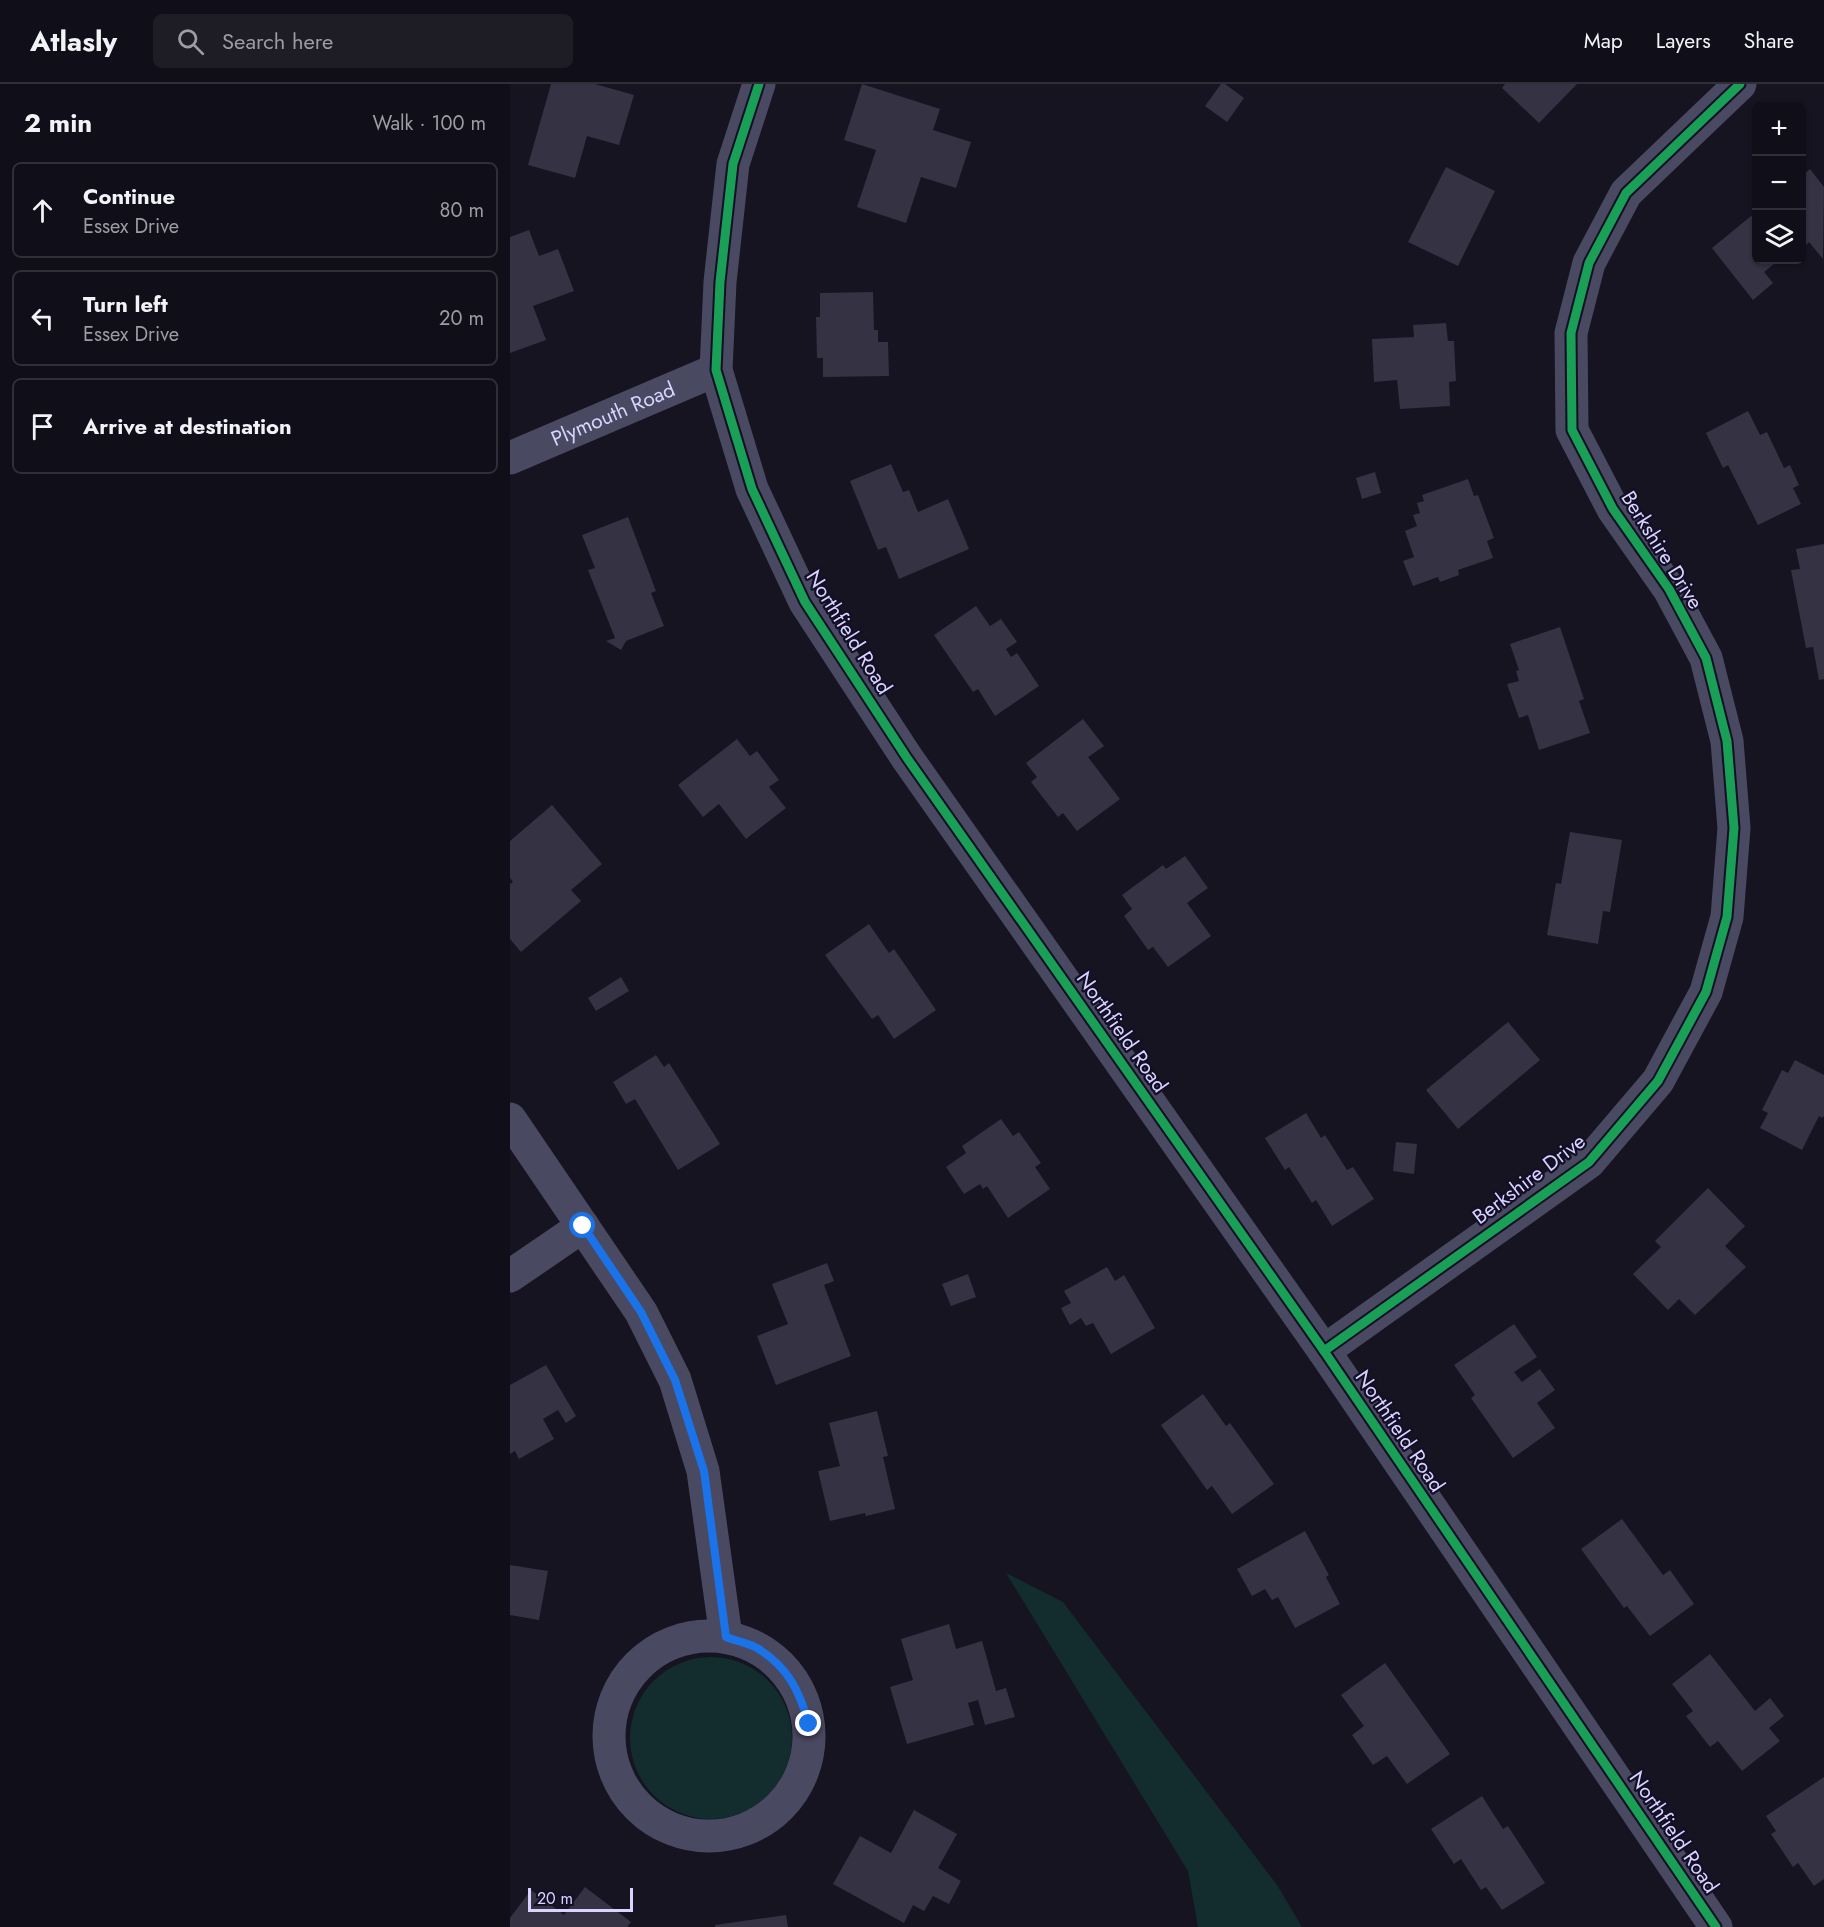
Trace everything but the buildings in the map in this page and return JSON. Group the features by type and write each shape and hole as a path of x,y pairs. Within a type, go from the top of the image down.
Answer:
{"street":[{"name":"Northfield Road","path":"759,84 734,164 720,282 716,370 752,489 805,602 914,767 1323,1351 1716,1927"},
{"name":"Berkshire Drive","path":"1323,1351 1589,1162 1658,1081 1706,992 1727,916 1734,828 1727,741 1706,658 1669,589 1613,509 1572,430 1571,333 1589,263 1626,193 1740,84"},
{"name":"Plymouth Road","path":"510,458 716,370"},
{"path":"510,1119 641,1312 675,1380 704,1471 726,1637"},
{"path":"510,1276 583,1226"},
{"path":"726,1637 756,1648 781,1667 800,1693 809,1724 808,1755 797,1785 777,1810 750,1828 720,1836 685,1834 654,1821 629,1798 613,1767 608,1734 615,1700 633,1671 659,1649 692,1638 726,1637"}],"green space":[{"path":"1006,1573 1063,1602 1277,1885 1302,1927 1198,1927 1188,1871"},
{"path":"711,1657 742,1663 768,1681 786,1707 792,1738 786,1769 768,1795 742,1813 711,1819 680,1813 654,1795 636,1769 630,1738 636,1707 654,1681 680,1663"}],"cycle path":[{"path":"759,84 733,164 720,282 716,370 752,489 805,602 907,758 1324,1351 1716,1927"},
{"path":"1324,1351 1589,1162 1658,1081 1706,992 1727,917 1734,828 1727,741 1706,658 1669,589 1613,509 1572,430 1571,333 1589,263 1626,193 1740,84"}],"route":[{"path":"583,1226 641,1312 675,1380 704,1471 726,1637 756,1648 781,1667 800,1693 809,1724"}]}
